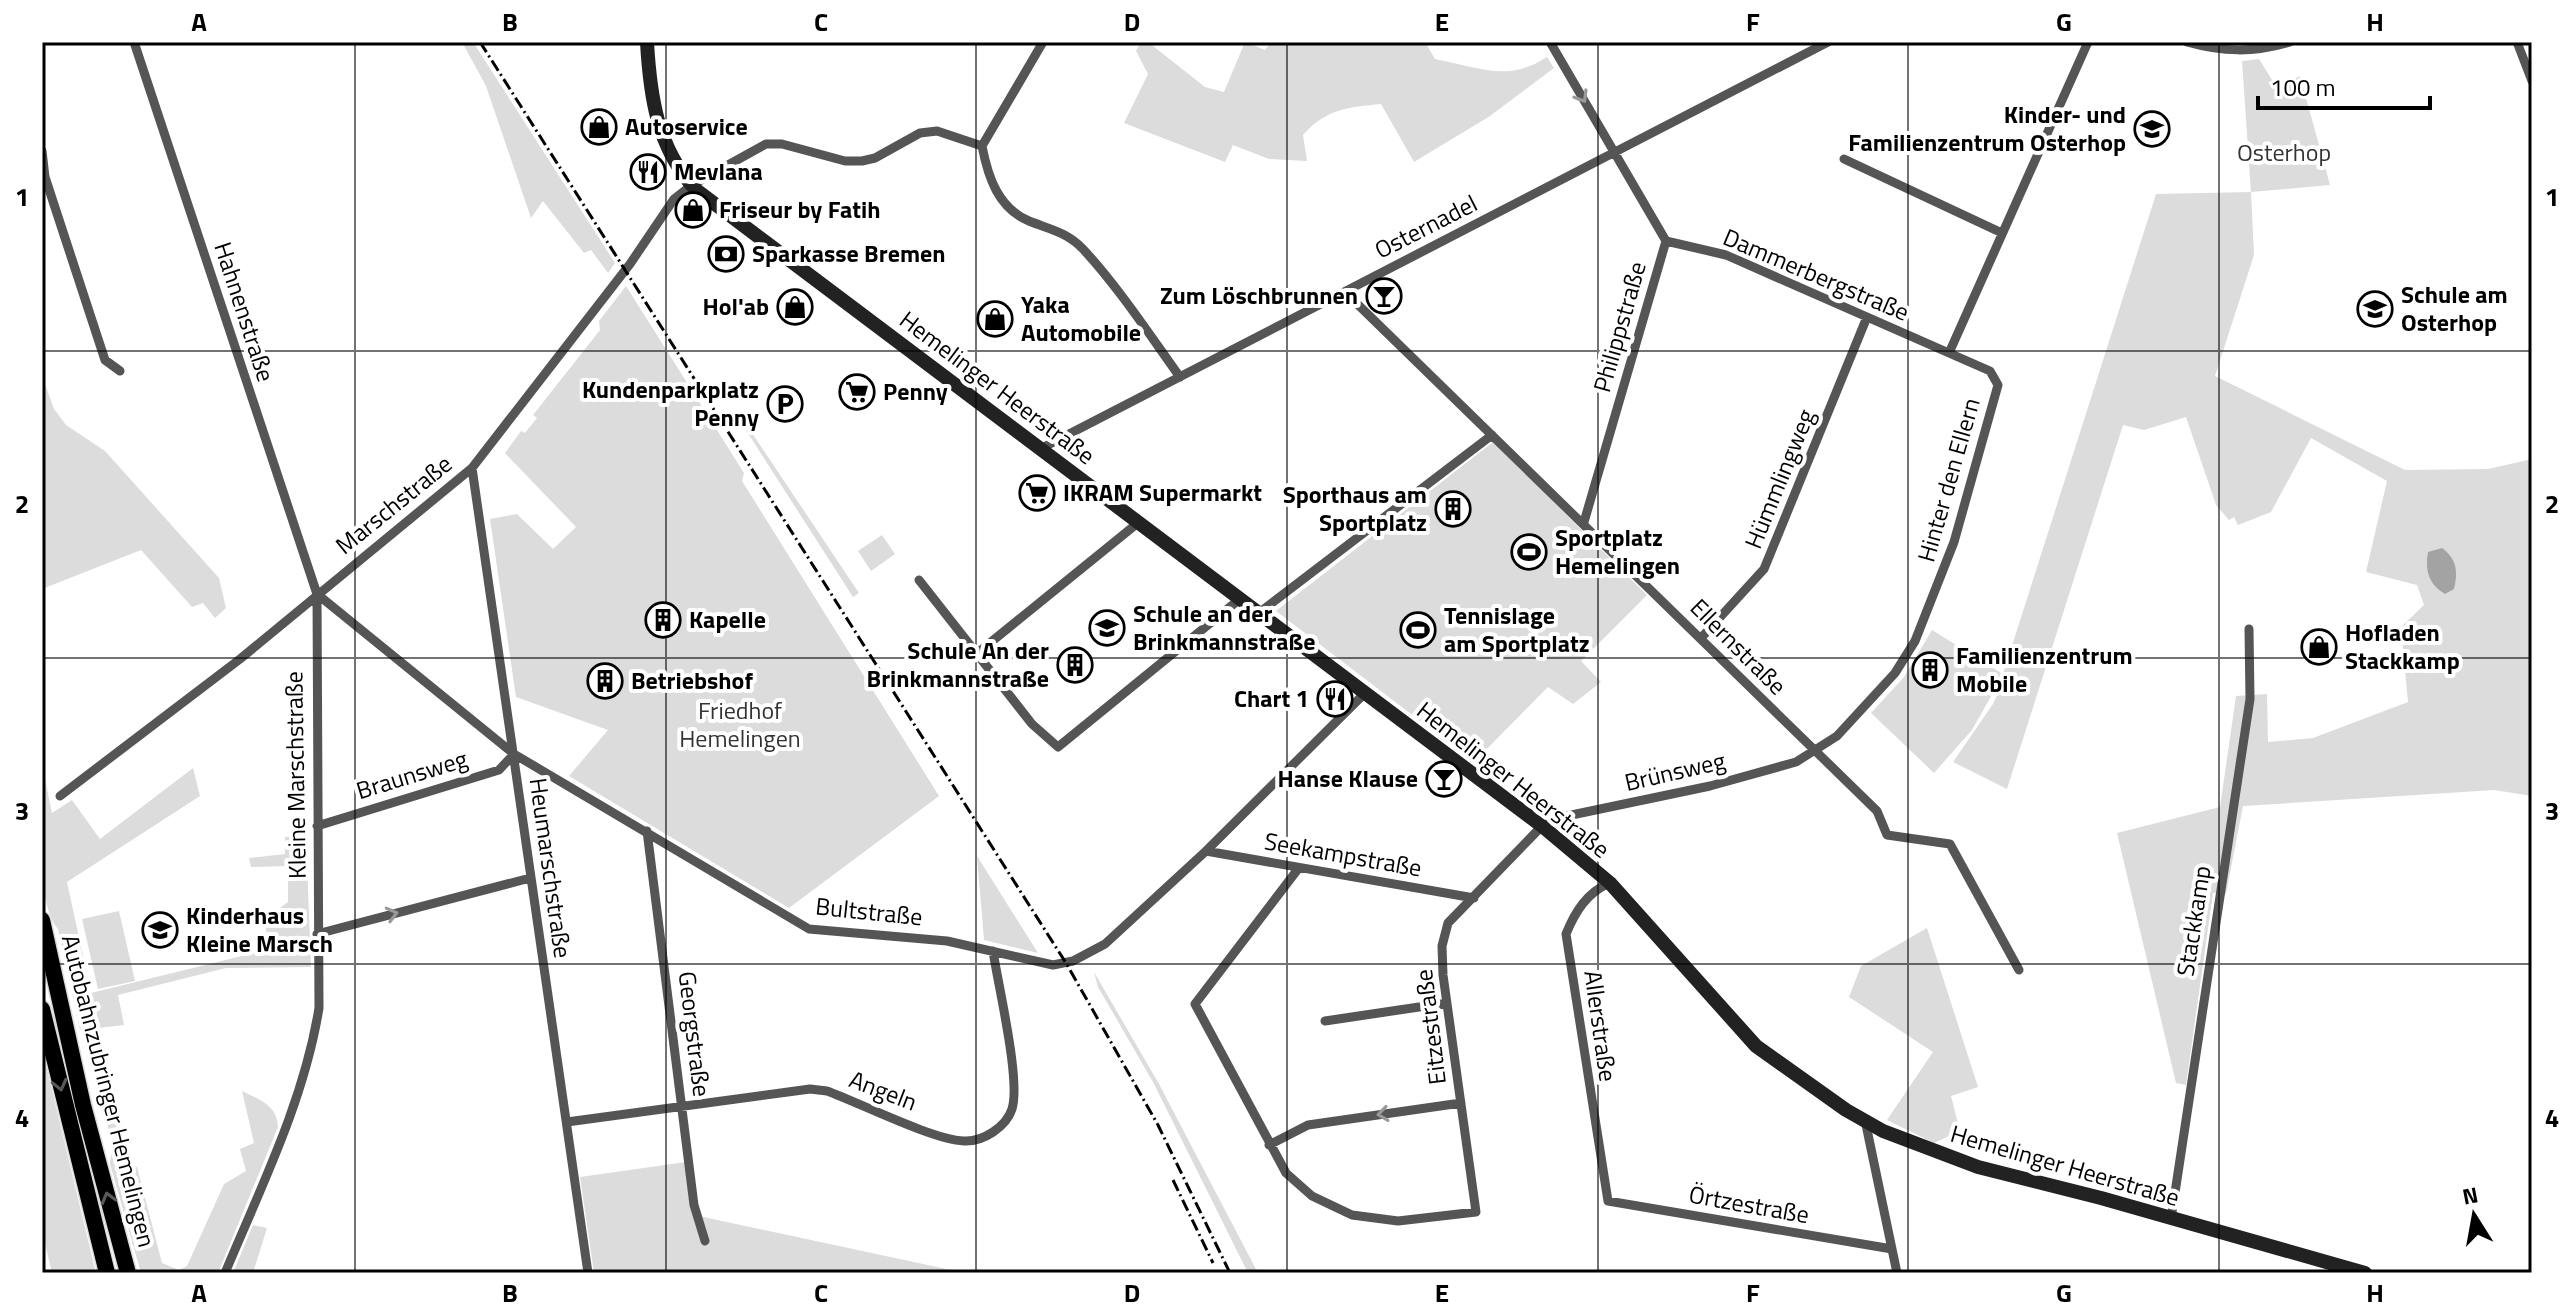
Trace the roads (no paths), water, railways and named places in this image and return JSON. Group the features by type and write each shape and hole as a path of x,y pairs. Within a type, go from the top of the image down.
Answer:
{"highway":[{"name":"Autobahnzubringer Hemelingen","path":"42,920 83,1105 128,1273"},
{"name":"Autobahnzubringer Hemelingen","path":"42,1009 107,1273"}],"main road":[{"path":"647,42 654,111 671,153 692,185"},
{"name":"Hemelinger Heerstraße","path":"692,185 1542,826 1610,883 1756,1046 1865,1120 1978,1167 2365,1273"}],"street":[{"name":"Hahnenstraße","path":"134,42 317,594"},
{"path":"1043,42 982,146 1000,198 1011,211 1056,229 1080,246 1180,377"},
{"name":"Philippstraße","path":"1550,42 1666,241 1584,522"},
{"name":"Osternadel","path":"1042,448 1828,42"},
{"path":"1949,353 2088,42"},
{"path":"2187,42 2217,51 2271,48 2290,42"},
{"path":"2517,42 2532,81"},
{"name":"Marschstraße","path":"60,796 240,659 472,468 630,264 674,199 692,185 766,144 782,144 845,161 862,161 928,132 937,131 982,146"},
{"path":"42,151 45,177 105,360 120,371"},
{"path":"1844,159 2002,233"},
{"name":"Dammerbergstraße","path":"1666,241 1726,255 1949,353"},
{"name":"Ellernstraße","path":"1345,292 1877,811 1887,835"},
{"name":"Hümmlingweg","path":"1701,638 1764,569 1867,317"},
{"name":"Hinter den Ellern","path":"1816,752 1837,736 1895,673 1922,627 1954,542 1998,385 1990,371 1949,353"},
{"path":"1260,612 1492,435"},
{"name":"Heumarschstraße","path":"472,468 588,1273"},
{"path":"975,655 1139,522"},
{"path":"919,580 1032,724 1058,747 1241,598"},
{"name":"Bultstraße","path":"317,594 514,754 809,929 901,935 993,951 1036,963 1073,961 1105,944 1206,851 1364,694"},
{"name":"Kleine Marschstraße","path":"225,1273 294,1107 313,1045 319,1008 317,594"},
{"name":"Stackkamp","path":"2171,1219 2250,699 2249,629"},
{"name":"Brünsweg","path":"1542,826 1562,817 1710,786 1796,762 1816,752"},
{"name":"Braunsweg","path":"317,826 499,770 514,754"},
{"name":"Eitzestraße","path":"1269,1145 1286,1173 1312,1196 1352,1215 1398,1221 1476,1212 1446,1003 1442,960 1445,935 1448,923 1542,826"},
{"name":"Georgstraße","path":"647,831 694,1205 705,1241"},
{"path":"1880,846 1887,835 1950,844 2019,970"},
{"name":"Seekampstraße","path":"1206,851 1474,898"},
{"path":"1298,869 1195,1004 1269,1145 1308,1125 1461,1103"},
{"path":"317,934 530,878"},
{"name":"Allerstraße","path":"1604,1193 1566,934 1575,912 1598,888 1610,883"},
{"name":"Angeln","path":"567,1122 810,1089 843,1097 947,1138 964,1141 993,1133 1007,1119 1013,1097 993,951"},
{"path":"1325,1021 1446,1003"},
{"path":"1865,1120 1897,1273"},
{"name":"Örtzestraße","path":"1604,1193 1608,1201 1892,1249"}],"railway":[{"path":"480,42 1066,963 1158,1125 1230,1273"},
{"path":"1173,1180 1213,1263"}],"place":[{"name":"Autoservice","path":"599,127"},
{"name":"Kinder- und Familienzentrum Osterhop","path":"2152,129"},
{"name":"Mevlana","path":"648,172"},
{"name":"Friseur by Fatih","path":"693,210"},
{"name":"Sparkasse Bremen","path":"726,254"},
{"name":"Zum Löschbrunnen","path":"1384,296"},
{"name":"Hol'ab","path":"795,307"},
{"name":"Schule am Osterhop","path":"2375,309"},
{"name":"Yaka Automobile","path":"995,319"},
{"name":"Penny","path":"857,392"},
{"name":"Kundenparkplatz Penny","path":"785,404"},
{"name":"IKRAM Supermarkt","path":"1037,493"},
{"name":"Sporthaus am Sportplatz","path":"1453,509"},
{"name":"Sportplatz Hemelingen","path":"1529,552"},
{"name":"Kapelle","path":"663,620"},
{"name":"Schule an der Brinkmannstraße","path":"1107,628"},
{"name":"Tennislage am Sportplatz","path":"1418,630"},
{"name":"Hofladen Stackkamp","path":"2319,647"},
{"name":"Schule An der Brinkmannstraße","path":"1075,665"},
{"name":"Familienzentrum Mobile","path":"1930,670"},
{"name":"Betriebshof","path":"605,681"},
{"name":"Chart 1","path":"1335,699"},
{"name":"Hanse Klause","path":"1444,779"},
{"name":"Kinderhaus Kleine Marsch","path":"160,930"}],"park label":[{"name":"Osterhop","path":"2284,153"},
{"name":"Friedhof Hemelingen","path":"740,725"}]}
